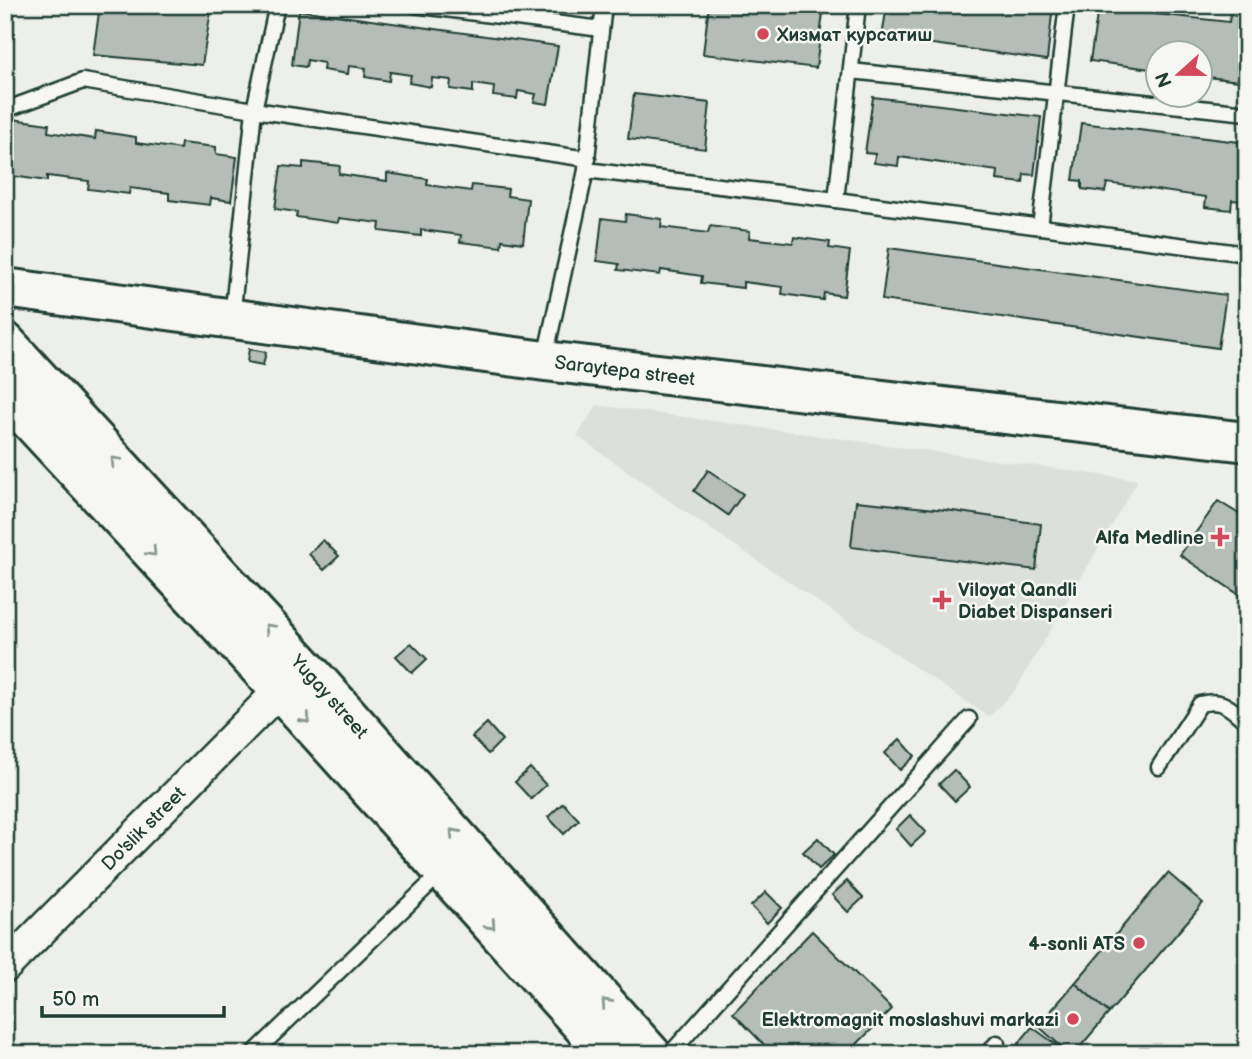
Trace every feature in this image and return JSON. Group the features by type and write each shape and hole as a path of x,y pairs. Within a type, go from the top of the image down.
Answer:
{"main road":[{"name":"Saraytepa street","path":"5,288 545,361 1247,441"},
{"name":"Yugay street","path":"5,342 314,677 651,1054"},
{"name":"Yugay street","path":"5,394 280,690 608,1054"}],"street":[{"name":"Do'slik street","path":"5,967 280,690"}],"lane":[{"path":"232,320 254,110 277,5"},
{"path":"414,5 601,29"},
{"path":"545,361 587,164 604,5"},
{"path":"836,200 858,5"},
{"path":"1040,227 1068,5"},
{"path":"851,71 1247,113"},
{"path":"5,110 83,81 587,164 1247,254"},
{"path":"1159,767 1200,704 1213,701 1224,705 1247,722"},
{"path":"670,1054 969,719"},
{"path":"253,1054 443,871"}],"shaded area":[{"name":"Viloyat Qandli Diabet Dispanseri","path":"597,405 1138,480 1016,689 989,717 577,436"}],"building":[{"path":"100,5 212,5 202,65 93,55"},
{"name":"Хизмат курсатиш","path":"709,5 758,5 823,13 816,68 703,54"},
{"path":"887,5 1053,5 1047,60 882,37"},
{"path":"1106,5 1130,5 1129,11 1229,22 1230,15 1247,17 1247,82 1214,78 1214,38 1144,38 1144,68 1090,61 1098,8 1106,9"},
{"path":"299,10 558,46 548,104 534,102 536,94 518,91 517,99 493,96 494,87 473,84 473,92 450,89 451,80 432,78 431,87 409,83 411,75 390,72 389,81 365,77 366,68 349,66 348,74 323,70 324,63 307,60 306,67 292,65"},
{"path":"634,94 710,103 705,149 628,139"},
{"path":"873,97 1041,117 1034,175 1024,174 1023,183 997,180 998,171 899,157 898,166 874,163 875,154 865,153"},
{"path":"12,119 49,124 48,132 95,139 96,131 136,137 136,143 180,149 181,143 216,147 216,154 237,157 231,201 211,198 210,205 169,200 169,193 130,188 129,194 88,189 89,181 47,176 47,181 5,175 5,126 11,126"},
{"path":"1081,123 1247,143 1242,201 1232,200 1231,210 1205,207 1206,197 1107,183 1105,192 1082,189 1082,181 1073,180"},
{"path":"303,162 340,166 339,174 387,181 387,173 428,179 427,185 471,191 472,185 508,189 507,196 528,199 523,243 502,240 501,247 460,242 461,235 421,230 421,236 379,231 380,223 339,218 338,223 296,217 297,212 275,209 281,166 303,168"},
{"path":"626,214 662,219 661,227 708,233 710,226 750,231 749,238 793,243 794,237 830,242 829,248 850,251 844,296 824,293 823,300 782,294 783,287 743,282 743,288 701,283 702,276 661,270 660,275 618,270 619,264 597,261 602,218 625,221"},
{"path":"889,248 1226,295 1218,348 882,300"},
{"path":"249,349 266,352 263,365 247,362"},
{"path":"708,470 743,494 728,515 694,491"},
{"path":"856,501 946,510 1041,524 1036,570 851,547"},
{"name":"Alfa Medline","path":"1218,501 1247,519 1247,600 1180,555"},
{"path":"323,540 339,556 324,570 309,554"},
{"path":"411,643 427,659 412,673 396,656"},
{"path":"487,723 502,740 488,754 472,737"},
{"path":"900,739 915,756 900,770 885,753"},
{"path":"530,768 546,785 531,799 515,782"},
{"path":"954,770 970,787 955,801 939,784"},
{"path":"563,803 579,820 564,834 548,817"},
{"path":"910,815 926,832 911,846 896,829"},
{"path":"818,838 834,855 819,869 803,852"},
{"name":"4-sonli ATS","path":"1168,873 1203,903 1109,1013 1075,983"},
{"path":"847,881 863,898 848,912 832,895"},
{"path":"766,892 782,908 767,923 751,906"},
{"path":"812,931 892,1009 847,1054 773,1054 733,1013"},
{"name":"Elektromagnit moslashuvi markazi","path":"1075,983 1109,1013 1074,1054 1070,1054 1038,1026"},
{"path":"1032,1027 1069,1054 1010,1054"}],"place":[{"name":"Хизмат курсатиш","path":"763,34"},
{"name":"Alfa Medline","path":"1220,537"},
{"name":"Viloyat Qandli Diabet Dispanseri","path":"942,600"},
{"name":"4-sonli ATS","path":"1139,943"},
{"name":"Elektromagnit moslashuvi markazi","path":"1073,1019"}]}
